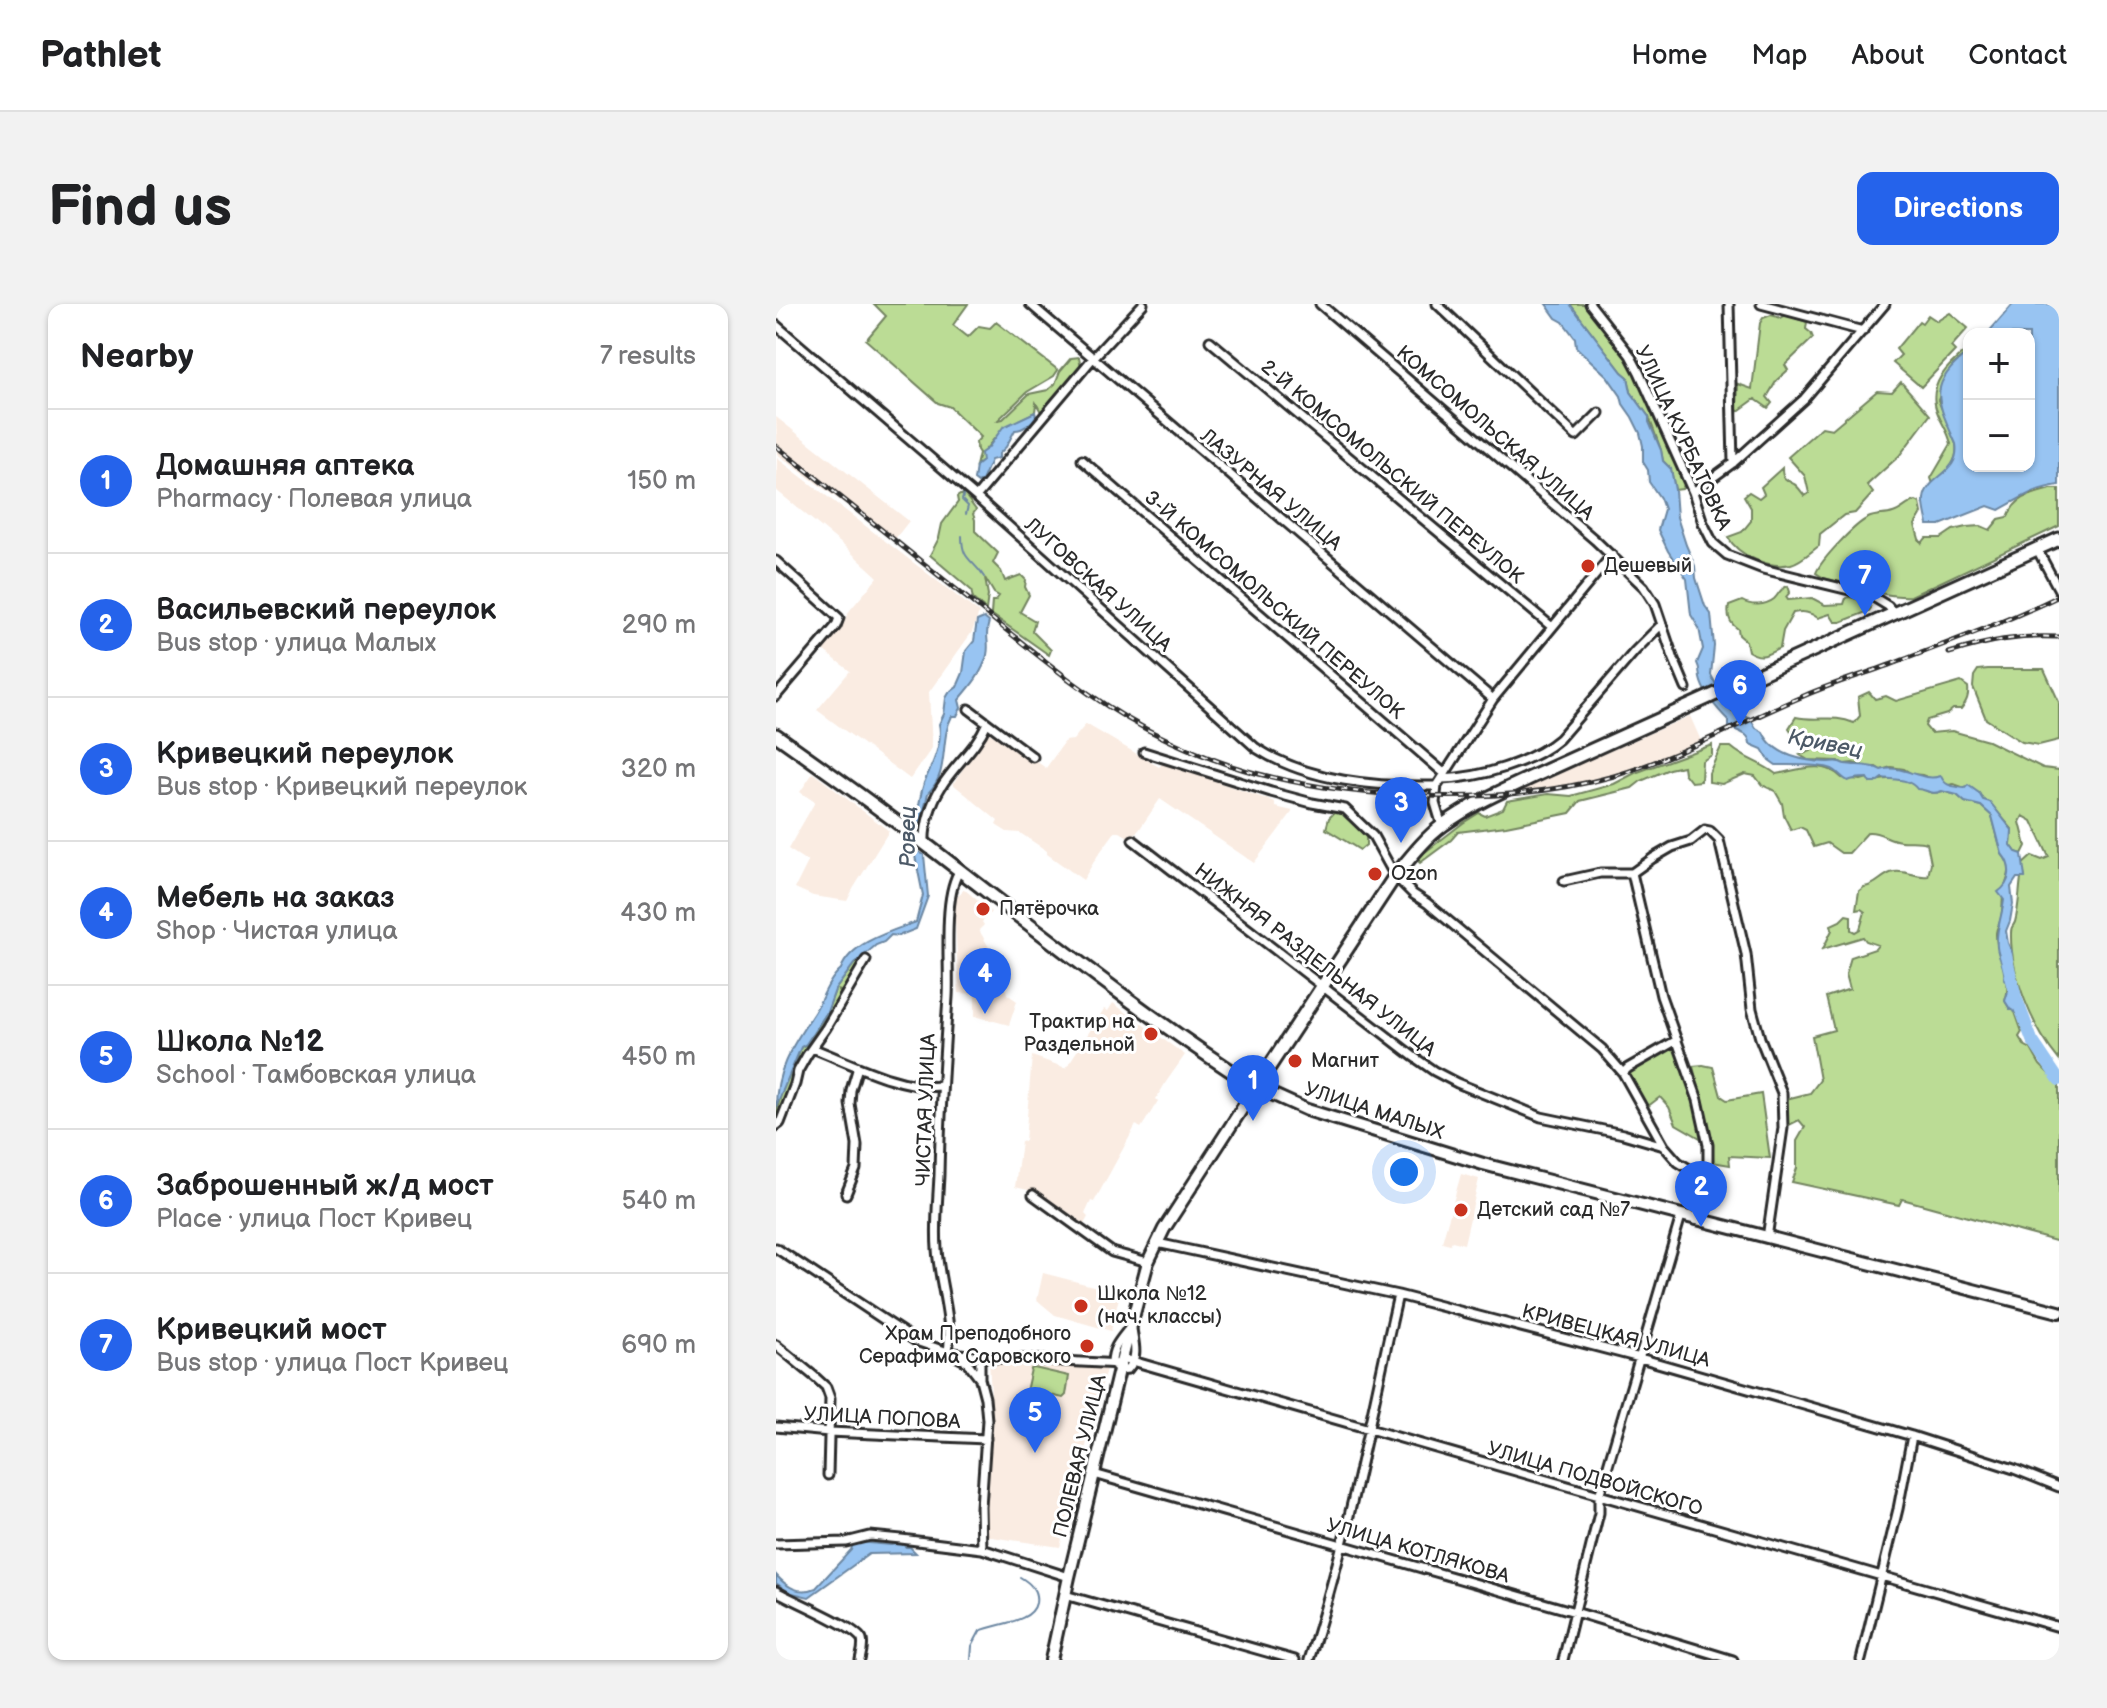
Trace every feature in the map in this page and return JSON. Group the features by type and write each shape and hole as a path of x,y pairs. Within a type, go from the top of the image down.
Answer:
{"main road":[{"path":"1256,1087 1395,876 1415,851 1442,826 1493,795 2059,539"},
{"name":"УЛИЦА МАЛЫХ","path":"776,735 925,843 1044,936 1216,1062 1256,1087"}],"street":[{"name":"ЛАЗУРНАЯ УЛИЦА","path":"1030,304 1493,699"},
{"path":"976,497 1093,358 1143,304"},
{"name":"КОМСОМОЛЬСКАЯ УЛИЦА","path":"1320,304 1612,555 1644,587 1655,604 1686,688"},
{"path":"1437,304 1576,436 1599,413"},
{"name":"УЛИЦА КУРБАТОВКА","path":"1590,304 1630,355 1639,372 1713,543 1727,555 1763,569 1870,595 1894,613"},
{"path":"1729,304 1733,463"},
{"path":"1761,304 1863,331"},
{"path":"1693,492 1733,463 1804,399 1885,304"},
{"name":"ЛУГОВСКАЯ УЛИЦА","path":"776,325 976,497 1256,748 1273,759 1313,773 1354,782 1412,787 1490,771 1530,757 1559,739 1662,624"},
{"name":"2-Й КОМСОМОЛЬСКИЙ ПЕРЕУЛОК","path":"1210,341 1552,627"},
{"name":"3-Й КОМСОМОЛЬСКИЙ ПЕРЕУЛОК","path":"1082,460 1442,780"},
{"path":"2037,549 2059,590"},
{"path":"1442,826 1435,803 1442,780 1493,699 1612,555"},
{"path":"776,561 839,618 836,626 776,696"},
{"path":"969,709 1033,757"},
{"path":"925,843 926,826 942,785 978,742 987,723"},
{"path":"1144,752 1271,792 1345,809 1373,836 1395,876 1413,894 1602,1049 1623,1073 1664,1146"},
{"path":"1564,881 1600,873 1632,873 1705,830 1719,840 1746,954 1752,1009 1782,1093 1783,1128 1767,1238"},
{"name":"НИЖНЯЯ РАЗДЕЛЬНАЯ УЛИЦА","path":"1133,840 1434,1071 1541,1117 1664,1146 1678,1162 1704,1178"},
{"name":"ЧИСТАЯ УЛИЦА","path":"948,1352 937,1224 950,899 955,877 960,870"},
{"path":"1632,873 1661,996 1698,1100 1708,1145 1708,1161 1696,1220"},
{"path":"776,1126 780,1123 798,1071 866,960"},
{"path":"1623,1073 1677,1040"},
{"path":"812,1048 920,1087 941,1086"},
{"path":"846,1194 856,1169 857,1145 850,1104 858,1067"},
{"name":"УЛИЦА МАЛЫХ","path":"1256,1087 1307,1110 1483,1164 2059,1312"},
{"name":"ПОЛЕВАЯ УЛИЦА","path":"1051,1660 1148,1262 1256,1087"},
{"path":"1033,1195 1112,1252 1148,1262"},
{"path":"1563,1660 1599,1513 1599,1496 1681,1216"},
{"name":"КРИВЕЦКАЯ УЛИЦА","path":"1157,1243 1398,1295 1640,1358 1912,1436 2059,1487"},
{"path":"776,1248 916,1341 967,1362 980,1379"},
{"path":"1309,1660 1342,1546 1398,1295"},
{"path":"776,1345 826,1387 830,1398 828,1475"},
{"name":"УЛИЦА ПОДВОЙСКОГО","path":"948,1352 980,1357 1122,1363 2059,1627"},
{"path":"980,1357 980,1379 987,1420 981,1507 982,1549"},
{"name":"УЛИЦА ПОПОВА","path":"776,1427 986,1439"},
{"path":"1861,1660 1912,1436"},
{"name":"УЛИЦА КОТЛЯКОВА","path":"1094,1474 1733,1660"},
{"path":"776,1544 846,1542 870,1536 982,1549 1069,1577"},
{"path":"776,1591 858,1635 863,1644 860,1660"},
{"path":"1065,1595 1295,1660"}],"shaded area":[{"path":"776,417 909,521 894,540 777,454"},
{"path":"777,458 979,613 972,632 929,692 932,748 910,779 817,710 850,671 823,650 850,610 878,577 776,490"},
{"path":"1690,716 1702,743 1688,750 1603,779 1526,793 1518,791"},
{"path":"1086,724 1159,767 1163,763 1275,802 1275,807 1293,811 1254,863 1160,799 1130,838 1115,832 1083,880 1020,833 1007,832 996,825 998,821 953,784 987,732 1046,768 1065,741 1073,740"},
{"path":"813,773 889,831 847,901 813,896 795,888 808,862 788,849 815,802 800,792"},
{"path":"964,889 991,912 979,930 1002,970 1007,994 1017,1001 1009,1025 975,1016 975,994 959,993 954,901"},
{"path":"1113,1003 1185,1055 1141,1128 1136,1125 1094,1202 1091,1201 1082,1228 1028,1190 1015,1187 1021,1142 1025,1141 1032,1056 1066,1068 1104,1009 1108,1011"},
{"name":"Детский сад №7","path":"1461,1174 1479,1179 1464,1244 1452,1241 1450,1244 1442,1242"},
{"name":"Школа №12 (нач. классы)","path":"1043,1273 1120,1293 1111,1331 1055,1315 1037,1300"},
{"path":"989,1360 1107,1365 1060,1547 985,1536 986,1451 991,1395"}],"green space":[{"path":"874,304 968,304 953,325 968,337 979,326 990,328 996,322 1058,370 1054,376 1027,392 998,420 1003,419 1029,394 1048,390 1071,358 1079,357 1081,367 1041,412 1036,403 1035,412 999,434 982,453 982,461 976,466 979,453 976,442 981,437 950,407 938,403 866,340 886,316"},
{"path":"1570,304 1586,304 1628,359 1685,483 1682,489 1675,490 1671,469 1663,461 1649,417 1631,392 1628,377"},
{"path":"1950,313 1968,328 1963,328 1963,334 1951,347 1955,351 1921,387 1893,363 1901,355 1896,349 1919,321 1922,323 1928,315 1937,321"},
{"path":"1771,315 1781,318 1786,315 1807,322 1806,329 1813,338 1785,365 1788,370 1777,380 1767,397 1772,403 1768,408 1755,399 1737,412 1738,384 1752,389 1760,323"},
{"path":"1963,353 1953,365 1938,400 1956,444 1956,456 1933,484 1931,478 1951,444 1938,414 1935,394 1941,376"},
{"path":"1901,382 1930,415 1899,456 1867,485 1873,493 1855,513 1844,515 1820,534 1819,546 1791,564 1773,565 1755,560 1733,544 1728,537 1742,532 1751,521 1751,508 1744,496 1749,492 1759,498 1764,494 1761,487 1782,468 1785,478 1805,496 1809,493 1805,476 1788,457 1822,427 1832,429 1877,391 1892,392"},
{"path":"2059,489 2059,526 1911,596 1868,590 1816,573 1855,527 1871,517 1896,512 1910,503 1920,503 1922,513 1915,525 1922,543 1926,538 1941,538 1953,530 1966,527 1981,526 1990,530 1999,519 2008,517 2020,501"},
{"path":"960,495 965,495 976,510 973,514 975,531 998,553 993,563 1005,581 1021,575 1026,580 1029,595 1020,612 1035,621 1032,631 1051,650 1049,655 991,614 992,601 999,596 985,578 988,595 986,610 973,599 971,590 930,555 942,524"},
{"path":"1788,586 1788,600 1812,598 1825,605 1844,604 1849,597 1869,602 1871,608 1841,622 1835,622 1830,614 1818,618 1806,612 1793,613 1783,631 1780,648 1761,656 1753,654 1748,651 1746,641 1729,619 1729,606 1742,601 1766,603"},
{"path":"2044,669 2059,702 2059,740 2039,745 2022,742 1986,719 1973,687 1978,670"},
{"path":"1961,682 1968,687 1965,703 1961,709 1953,709 1927,720 1925,726 1931,733 1952,731 1988,741 2043,768 2059,770 2059,1060 2032,1017 2014,966 2012,949 2011,929 2016,917 2021,878 2025,877 2022,865 2032,856 2042,860 2049,857 2032,821 2023,816 2020,822 2026,846 2022,854 2016,852 2011,845 2012,829 1979,793 1904,769 1891,767 1881,770 1853,763 1808,760 1800,755 1811,751 1815,745 1808,742 1800,744 1789,728 1796,717 1839,719 1854,723 1860,716 1858,697 1869,692 1875,699 1886,696 1896,701"},
{"path":"1712,745 1712,755 1702,761 1701,781 1691,782 1683,766 1669,769 1632,788 1580,801 1570,813 1458,832 1420,863 1416,859 1463,823 1479,813 1485,816 1503,809 1507,801 1548,794 1571,796 1614,784 1635,773"},
{"path":"1721,747 1731,747 1776,774 1819,767 1842,778 1868,778 1870,783 1906,780 1930,792 1957,795 1965,802 1981,806 1992,816 2002,854 2009,865 1996,933 2006,975 2005,1001 2015,1012 2022,1032 2019,1037 2024,1045 2031,1049 2040,1065 2059,1084 2059,1242 1902,1199 1899,1205 1792,1182 1797,1168 1797,1141 1805,1127 1799,1120 1785,1127 1786,1099 1810,1093 1820,1080 1812,1036 1834,1030 1826,997 1850,989 1846,974 1851,957 1875,949 1878,945 1863,937 1823,949 1832,930 1831,925 1846,915 1851,916 1851,930 1855,932 1860,929 1865,912 1856,910 1859,891 1894,872 1928,876 1931,863 1927,843 1896,840 1872,832 1868,832 1849,853 1841,853 1827,843 1814,847 1806,830 1800,827 1791,830 1775,791 1762,785 1755,776 1745,774 1722,784 1709,782 1709,773"},
{"path":"1335,812 1344,813 1366,834 1366,845 1360,850 1326,829 1329,818"},
{"path":"864,956 844,993 838,990 843,996 813,1044 776,1123 782,1094 801,1047 807,1044 827,1012 835,990 854,964"},
{"path":"1674,1047 1694,1103 1702,1139 1676,1124 1669,1107 1660,1097 1647,1107 1629,1072"},
{"path":"1693,1066 1713,1067 1721,1096 1727,1100 1761,1094 1770,1158 1729,1156 1730,1165 1712,1162"},
{"path":"1031,1369 1069,1376 1066,1395 1063,1398 1029,1390"}],"water":[{"path":"1546,304 1570,304 1628,377 1631,392 1649,417 1663,461 1671,469 1677,517 1695,566 1705,606 1711,614 1714,646 1711,675 1728,707 1736,715 1749,717 1774,746 1790,755 1881,770 1897,769 1926,777 1941,776 1950,785 1965,788 1968,785 1983,800 1990,802 2012,830 2011,845 2022,854 2025,878 2017,878 2011,887 2013,904 2006,931 2012,952 2009,967 2011,978 2020,993 2015,1012 2005,1001 2010,985 2004,979 1997,941 2004,900 1998,892 2006,884 2009,869 1992,816 1981,806 1965,802 1957,795 1917,789 1901,780 1882,778 1870,783 1865,778 1848,781 1827,767 1776,765 1762,749 1750,744 1745,735 1729,727 1729,721 1709,698 1700,679 1697,663 1703,649 1699,628 1691,615 1687,579 1658,530 1664,509 1649,482 1640,433 1607,376 1576,347 1575,338"},
{"path":"2013,304 2059,304 2059,485 2034,492 1999,510 1988,506 1940,525 1928,525 1924,502 1926,491 1949,469 1956,454 1956,444 1940,404 1941,384 1946,374 1963,358 1963,472 2035,472 2035,328 1992,328"},
{"path":"1035,412 1036,416 1030,424 1015,430 999,458 991,460 982,481 978,483 974,480 976,466 982,461 981,453 1003,427"},
{"path":"984,618 989,622 985,661 976,679 959,700 961,708 957,716 952,716 948,725 942,766 935,785 928,793 921,824 916,822 921,794 938,745 939,724 946,698 957,687 963,673 966,651 974,641 977,621"},
{"path":"916,850 924,855 928,896 916,929 898,936 891,935 854,964 835,990 827,1012 801,1047 776,1107 779,1080 788,1056 846,960 873,939 916,922 923,895"},
{"path":"858,1542 901,1543 916,1553 869,1554 809,1597 788,1592 776,1583 776,1575 794,1589 804,1591 816,1588"}],"waterway":[{"name":"Ровец","path":"964,493 962,500 968,506 966,514"},
{"name":"Ровец","path":"962,536 966,555 984,577"},
{"name":"Кривец","path":"2006,955 2016,997 2032,1040 2059,1080"},
{"name":"Ровец","path":"971,1660 972,1646 980,1631 1021,1619 1033,1610 1036,1603 1034,1591 1020,1577"}],"railway":[{"path":"776,446 1054,668 1122,715 1173,742 1230,765 1259,774 1345,790 1483,796 1572,786 1614,776 1687,749 1817,690 1960,638 2059,596"},
{"path":"1949,653 2003,640 2059,637"}],"place":[{"name":"Дешевый","path":"1588,566"},
{"name":"Кривецкий мост","path":"1865,616"},
{"name":"Заброшенный ж/д мост","path":"1740,726"},
{"name":"Кривецкий переулок","path":"1401,843"},
{"name":"Ozon","path":"1375,874"},
{"name":"Пятёрочка","path":"983,909"},
{"name":"Мебель на заказ","path":"985,1014"},
{"name":"Трактир на Раздельной","path":"1151,1034"},
{"name":"Магнит","path":"1295,1061"},
{"name":"Домашняя аптека","path":"1253,1121"},
{"name":"Детский сад №7","path":"1461,1210"},
{"name":"Васильевский переулок","path":"1701,1227"},
{"name":"Школа №12 (нач. классы)","path":"1081,1306"},
{"name":"Храм Преподобного Серафима Саровского","path":"1087,1346"},
{"name":"Школа №12","path":"1035,1453"}]}
